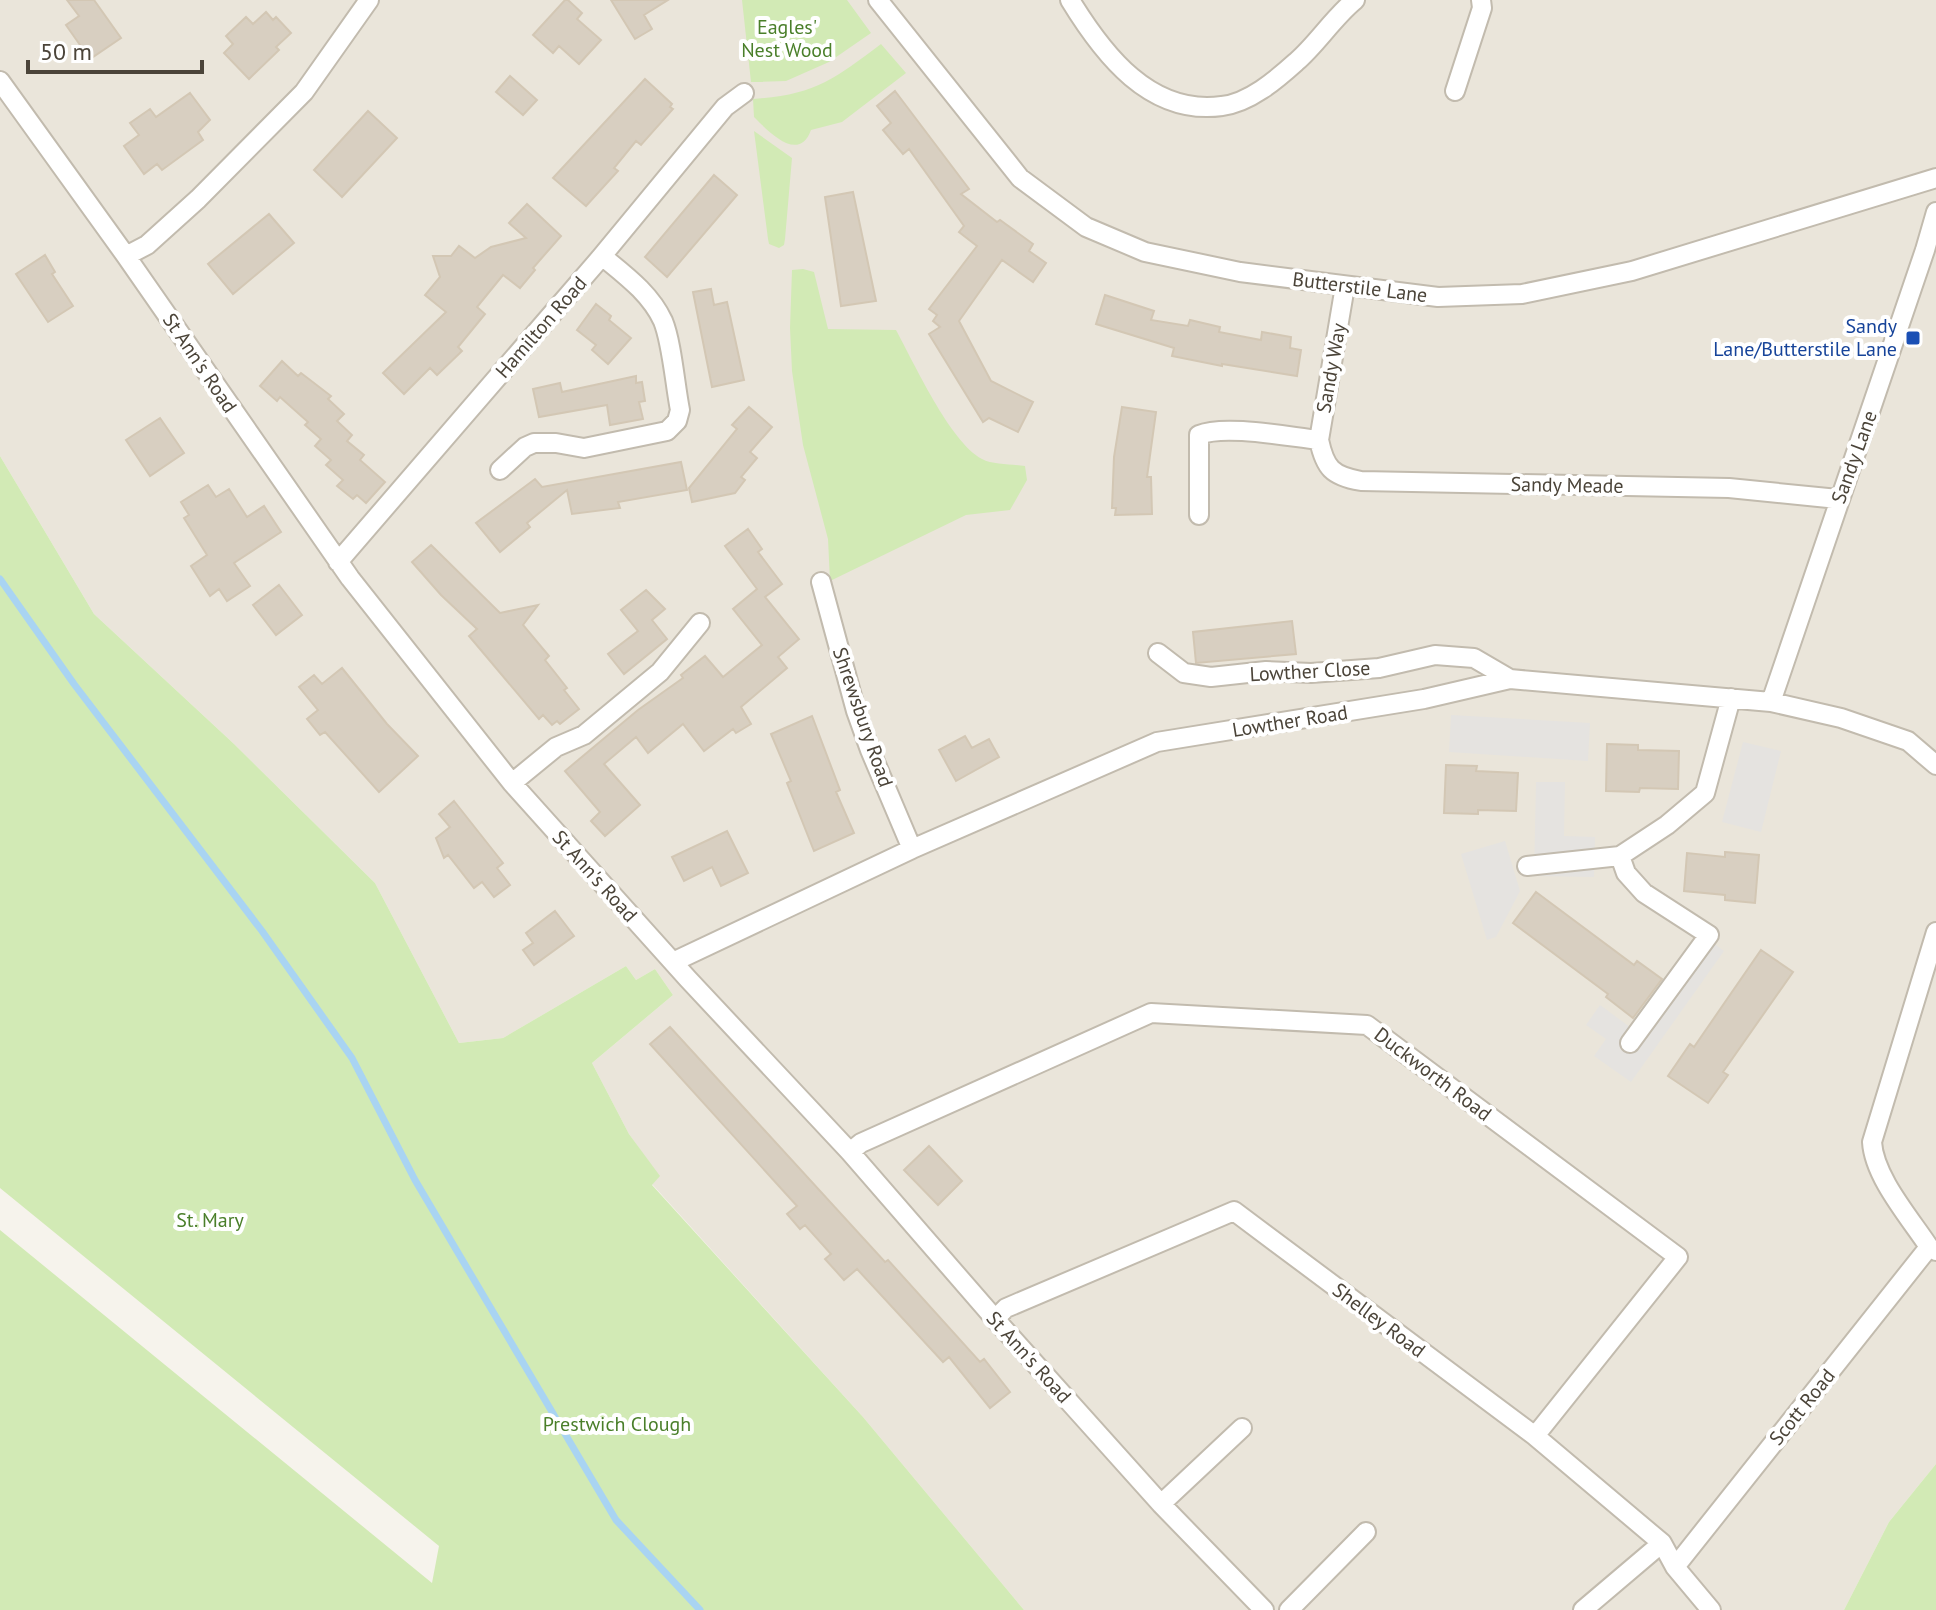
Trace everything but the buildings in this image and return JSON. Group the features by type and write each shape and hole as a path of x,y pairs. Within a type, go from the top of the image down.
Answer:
{"street":[{"path":"126,256 147,245 168,227 293,104 369,0"},
{"name":"Butterstile Lane","path":"878,0 1020,178 1086,227 1145,252 1240,272 1438,297 1522,294 1632,271 1936,178"},
{"path":"1070,0 1107,56 1153,93 1198,107 1224,106 1252,96 1297,62 1355,0"},
{"path":"1455,91 1482,8 1481,0"},
{"name":"St Ann's Road","path":"0,81 126,256 338,562 512,783 850,1152 1161,1504 1264,1610"},
{"name":"Hamilton Road","path":"338,562 602,256 725,107 744,93"},
{"name":"Sandy Lane","path":"1771,702 1936,212"},
{"path":"500,470 525,447 534,443 584,448 667,431 677,421 680,410 664,323 635,282 602,256"},
{"name":"Sandy Way","path":"1199,515 1199,435 1209,431 1234,431 1319,440 1345,286"},
{"name":"Sandy Meade","path":"1319,440 1325,462 1332,471 1346,479 1361,481 1729,488 1838,499"},
{"name":"Shrewsbury Road","path":"821,582 856,711 912,849"},
{"path":"512,783 556,747 584,735 660,672 700,623"},
{"name":"Lowther Close","path":"1158,653 1184,673 1211,677 1266,671 1311,673 1379,668 1435,655 1474,658 1510,679"},
{"name":"Lowther Road","path":"673,962 912,849 1157,742 1424,699 1510,679 1771,702 1841,718 1908,741 1936,765"},
{"path":"1527,866 1620,856 1667,825 1705,793 1731,698"},
{"path":"1620,856 1626,873 1644,893 1709,935 1630,1043"},
{"path":"1933,1249 1879,1171 1872,1142 1936,932"},
{"name":"Duckworth Road","path":"850,1152 861,1143 1151,1013 1367,1025 1678,1257 1535,1436"},
{"name":"Shelley Road","path":"995,1319 1006,1308 1234,1211 1535,1436 1662,1543 1675,1567 1711,1610"},
{"name":"Scott Road","path":"1675,1567 1933,1249"},
{"path":"1161,1504 1242,1428"},
{"path":"1289,1610 1366,1532"},
{"path":"1583,1610 1662,1543"}],"shaded area":[{"path":"0,0 1936,0 1936,1464 1889,1522 1844,1610 1024,1610 863,1417 652,1184 659,1176 629,1134 592,1063 673,995 655,969 636,980 626,966 503,1038 459,1043 375,883 233,743 94,614 0,456"},
{"path":"1451,715 1590,723 1588,761 1449,752"},
{"path":"1743,742 1781,751 1761,832 1722,822"},
{"path":"1536,782 1565,782 1564,836 1595,837 1594,877 1534,876"},
{"path":"1505,841 1520,891 1496,937 1487,940 1461,854"},
{"path":"1702,935 1724,951 1631,1082 1594,1056 1606,1039 1586,1025 1600,1005 1634,1030"}],"green space":[{"name":"Eagles' Nest Wood","path":"742,0 847,0 871,33 829,62 786,81 751,82"},
{"name":"Eagles' Nest Wood","path":"881,44 906,73 842,122 811,130 806,140 792,145 776,137 754,117 753,99 792,94 822,84"},
{"path":"754,131 792,158 785,239 784,245 779,248 769,244"},
{"path":"792,270 814,272 828,329 896,330 945,419 970,450 986,461 1025,466 1027,480 1010,510 966,515 830,581 828,539 803,445 792,371"},
{"name":"Prestwich Clough","path":"0,456 94,614 233,743 375,883 459,1043 503,1038 626,966 636,980 655,969 673,995 592,1063 629,1134 660,1176 652,1185 863,1417 1024,1610 0,1610 0,1230 432,1583 439,1546 0,1188"},
{"path":"1936,1464 1936,1610 1844,1610 1889,1522"}],"waterway":[{"path":"0,579 74,684 262,931 352,1058 415,1180 616,1520 700,1610"}],"place":[{"name":"Sandy Lane/Butterstile Lane","path":"1913,338"}],"park label":[{"name":"St. Mary","path":"210,1220"}]}
